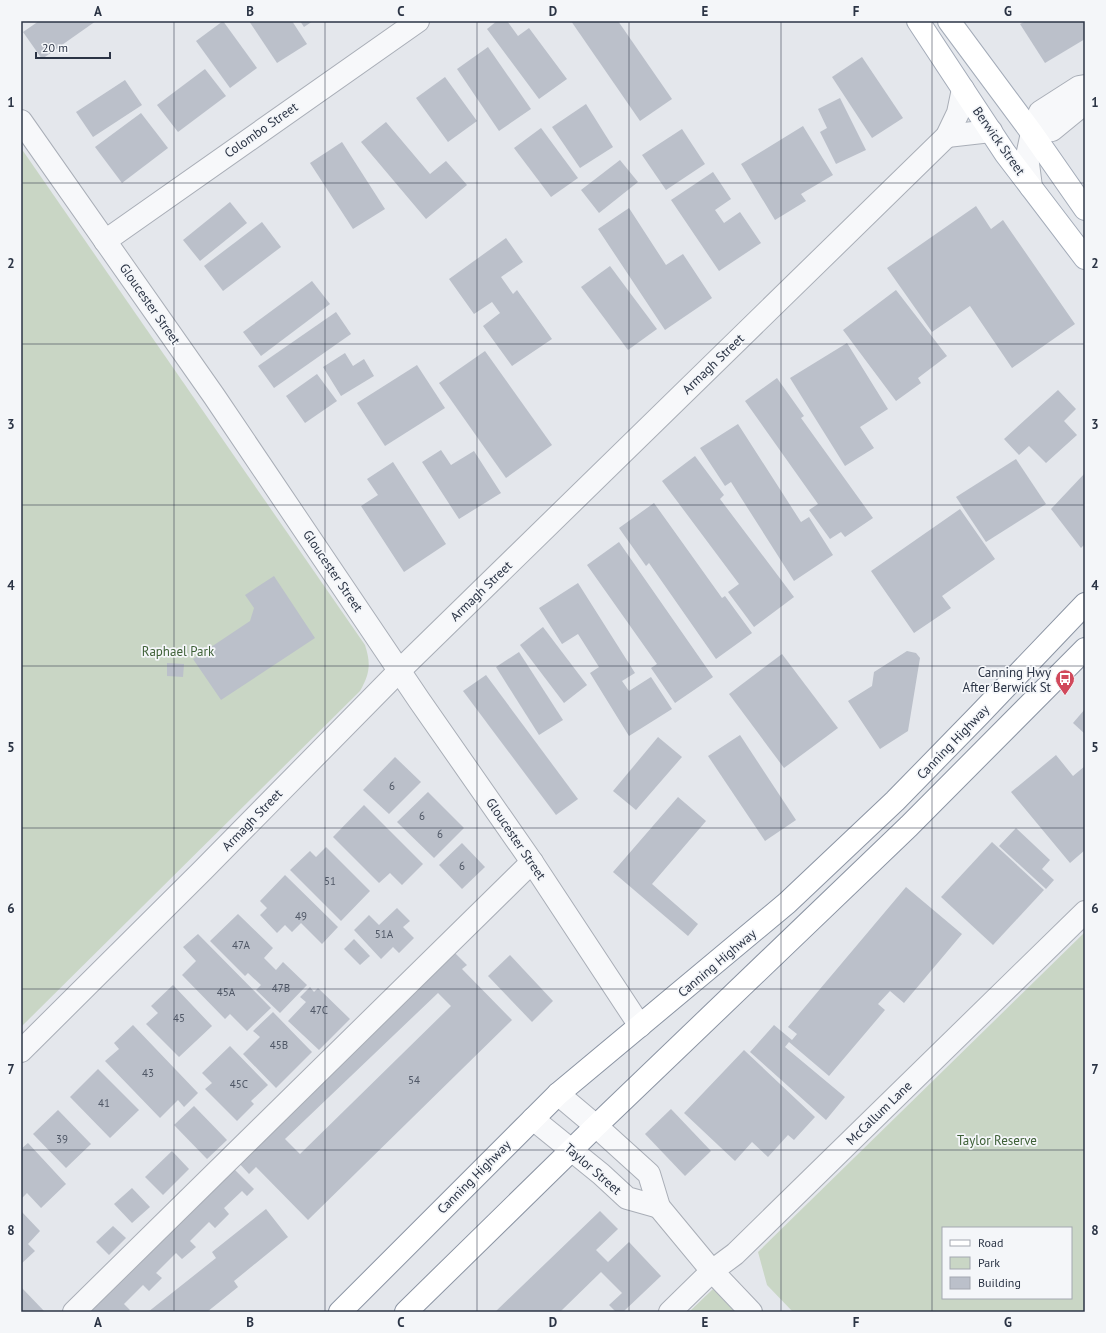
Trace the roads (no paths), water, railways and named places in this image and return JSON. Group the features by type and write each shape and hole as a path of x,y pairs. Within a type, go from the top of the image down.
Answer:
{"main road":[{"name":"Berwick Street","path":"918,21 1005,153 1085,258"},
{"path":"949,21 1084,206"},
{"name":"Canning Highway","path":"340,1312 558,1094 694,982 798,893 895,801 1085,604"},
{"path":"406,1312 596,1126 909,826 1085,649"}],"street":[{"name":"Colombo Street","path":"105,241 418,21"},
{"path":"1031,187 1027,156 1032,133 1040,112 1079,87 1085,86"},
{"name":"Armagh Street","path":"21,1051 208,865 400,670 946,136 958,113 963,89"},
{"path":"1032,133 1052,130 1085,103"},
{"name":"Gloucester Street","path":"21,120 214,396 419,700 501,816 640,1026"},
{"path":"946,136 991,131"},
{"path":"74,1312 532,862"},
{"name":"McCallum Lane","path":"670,1312 712,1271 735,1254 1085,912"},
{"path":"558,1094 649,1174 659,1207 712,1271 752,1312"},
{"name":"Taylor Street","path":"533,1119 573,1150 627,1198 659,1207"}],"place":[{"name":"Canning Hwy After Berwick St","path":"1065,696"}],"park label":[{"name":"Raphael Park","path":"178,651"},
{"name":"Taylor Reserve","path":"997,1140"}]}
